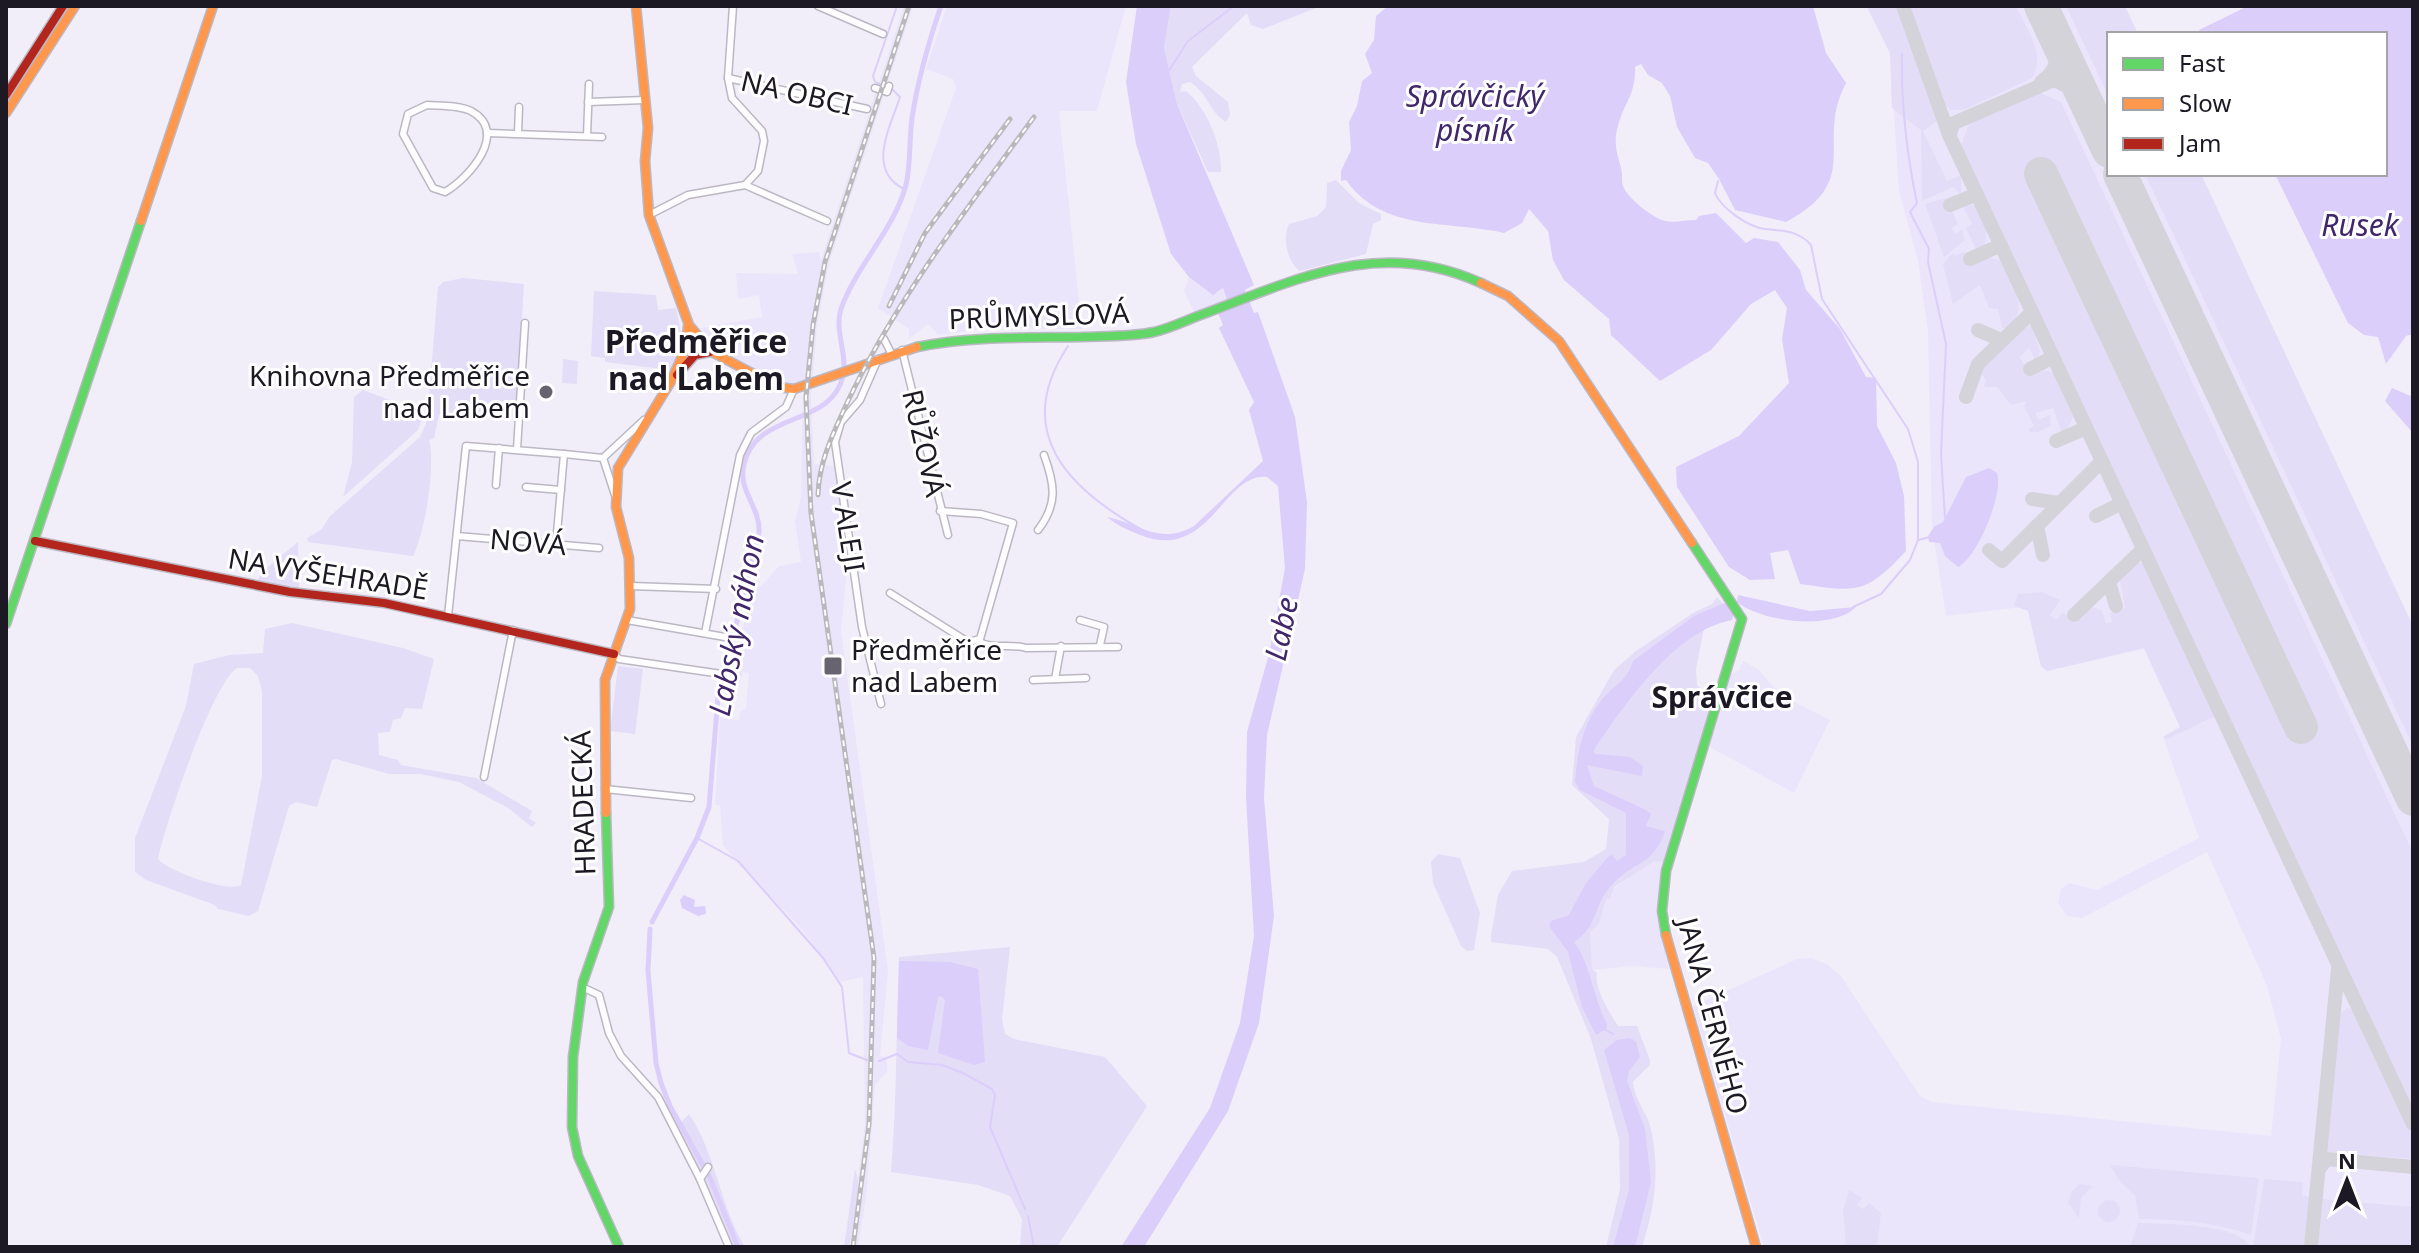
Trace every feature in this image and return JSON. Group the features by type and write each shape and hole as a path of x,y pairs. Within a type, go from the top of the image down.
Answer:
{"main road":[{"path":"6,95 63,6"},
{"path":"6,113 75,6"},
{"path":"6,624 213,6"},
{"path":"636,6 645,100 649,215 689,325 710,352 778,387 794,389"},
{"name":"PRŮMYSLOVÁ","path":"794,389 891,353 967,337 1137,336 1212,313 1325,269 1360,262 1394,261 1459,273 1508,296 1559,341 1739,611"},
{"path":"615,495 620,461 670,383 686,348 689,325"},
{"path":"670,383 695,355 710,352"},
{"name":"HRADECKÁ","path":"615,495 629,558 631,586 627,620 605,680 603,709 609,907 582,987 573,1057 572,1127 578,1156 619,1247"},
{"name":"NA VYŠEHRADĚ","path":"35,541 290,592 384,603 614,654"},
{"name":"JANA ČERNÉHO","path":"1739,611 1742,619 1670,854 1662,901 1669,956 1756,1247"}],"street":[{"name":"NA OBCI","path":"733,6 728,78 732,98 757,121 764,141 758,171 745,185"},
{"path":"818,6 883,34"},
{"path":"836,14 839,6"},
{"name":"NA OBCI","path":"728,78 867,109"},
{"path":"587,136 589,84"},
{"path":"875,88 889,88"},
{"path":"588,102 645,100"},
{"path":"427,105 470,111 481,120 487,133 481,157 449,190 441,192 431,186 405,141 402,128 410,112 427,105"},
{"path":"518,133 519,107"},
{"path":"487,133 602,137"},
{"path":"649,215 688,195 745,185 827,221"},
{"path":"517,449 525,323"},
{"path":"884,339 891,353"},
{"name":"RŮŽOVÁ","path":"902,350 948,535"},
{"name":"V ALEJI","path":"878,359 860,400 841,422 835,442 862,627 881,704"},
{"path":"705,633 740,455 751,433 786,407 794,389"},
{"path":"603,458 648,414 654,412"},
{"path":"448,616 466,446 603,458"},
{"path":"496,485 499,448"},
{"path":"556,544 564,454"},
{"path":"1038,530 1053,503 1054,483 1044,455"},
{"path":"603,458 615,495"},
{"path":"526,487 561,490"},
{"path":"940,511 981,514 1013,523 979,640"},
{"name":"NOVÁ","path":"457,536 599,548"},
{"path":"631,586 716,589"},
{"path":"890,593 968,642 979,640 990,646 1118,647"},
{"path":"627,620 725,637"},
{"path":"1080,620 1104,627 1100,645"},
{"path":"484,777 513,630"},
{"path":"1055,679 1061,646"},
{"path":"614,654 619,659 735,676"},
{"path":"1033,680 1086,678"},
{"path":"605,789 691,798"},
{"path":"582,987 599,995 609,1033 621,1056 658,1097 701,1177 729,1247"},
{"path":"701,1177 708,1167"}],"shaded area":[{"path":"904,6 913,6 829,263 817,326 811,397 814,464 835,466 846,541 847,570 841,631 888,971 880,1056 887,1057 887,1072 875,1085 866,1198 858,1247 849,1247 865,1124 863,977 840,982 800,927 723,845 720,805 715,805 720,718 739,720 740,712 746,708 749,673 743,672 739,685 730,679 751,595 756,585 761,586 779,566 801,562 795,521 801,497 803,384 782,384 716,349 701,328 762,317 759,295 738,299 736,273 798,274 792,254 819,252 821,260"},
{"path":"947,6 1126,6 1097,111 1059,111 1082,329 992,328 938,335 928,324 909,339 909,329 878,308 956,88 953,79 926,69"},
{"path":"1171,6 1321,6 1263,29 1251,25 1247,13 1192,67 1196,76 1228,102 1230,115 1226,122 1215,113 1196,87 1190,82 1182,84 1180,92 1186,91 1194,98 1212,128 1219,150 1221,172 1208,172 1177,104 1164,48"},
{"path":"1866,6 2122,6 2110,32 2107,32 2107,176 2201,176 2413,633 2413,1247 1764,1247 1693,1006 1797,959 1811,958 1827,964 1841,976 1920,1096 1932,1102 2271,1136 2281,1039 2267,986 2207,852 2082,918 2067,916 2058,903 2061,889 2069,883 2097,890 2199,838 2163,737 2180,727 2144,649 2047,671 2041,666 2028,611 2023,607 1946,616 1932,528 1928,332 1918,261 1899,191 1890,53"},
{"path":"1867,6 1897,6 1937,121 1923,131 1947,181 1961,175 1961,195 1953,187 1922,201 1921,130 1892,108 1890,53"},
{"path":"1910,6 2016,6 2036,51 2036,69 2032,78 1964,110 1950,110 1944,103"},
{"path":"2066,6 2125,6 2137,32 2107,32 2107,93"},
{"path":"2038,92 2061,102 2413,853 2413,1108 1961,146 1969,124"},
{"path":"2146,176 2202,176 2413,626 2413,746"},
{"path":"1336,180 1359,203 1381,214 1381,220 1373,224 1366,254 1300,271 1287,249 1289,224 1317,216 1326,207 1327,183"},
{"path":"1946,198 1958,224 1952,228 1955,234 1962,230 1965,240 1944,257 1925,204"},
{"path":"1970,204 1975,206 1985,229 1986,240 1980,250 1976,249 1966,228 1972,224 1963,207"},
{"path":"1964,252 1970,265 1989,257 2002,261 2019,304 2015,320 2007,328 2002,328 1998,309 1989,308 1980,285 1953,304 1943,264 1953,253 1955,256"},
{"path":"1189,277 1211,293 1218,293 1222,288 1228,303 1195,314 1184,291"},
{"path":"463,278 524,284 516,418 439,415 434,438 429,440 431,465 428,498 422,532 413,556 308,542 307,538 322,529 329,517 420,437 427,421 438,287 443,282"},
{"path":"594,291 656,295 658,310 676,308 683,342 671,370 605,362 605,358 591,356"},
{"path":"2024,325 2032,326 2040,351 2036,362 2029,347 2020,357 2030,376 2045,370 2054,373 2074,416 2065,433 2062,434 2053,408 2035,413 2039,420 2050,415 2051,425 2038,432 2030,432 2028,430 2034,426 2024,406 2027,401 2011,405 1997,387 1984,387 1986,380 1980,371"},
{"path":"563,359 578,361 577,384 562,383"},
{"path":"363,390 424,413 418,430 343,497 352,462 354,397"},
{"path":"298,542 299,590 256,583 262,572"},
{"path":"2137,563 2143,563 2216,716 2167,739 2163,737 2180,727 2144,648 2047,671 2041,666 2028,611 2014,606 2018,594 2042,592 2060,600 2050,615 2056,620 2063,612 2074,623 2086,609 2093,607 2102,611 2106,623 2112,622 2110,613 2125,608 2120,580"},
{"path":"1717,597 1731,613 1704,628 1696,669 1697,685 1713,699 1664,862 1655,861 1614,887 1610,899 1606,899 1599,924 1590,932 1592,969 1597,973 1603,1001 1618,1026 1637,1026 1650,1060 1650,1065 1633,1082 1651,1129 1656,1174 1653,1203 1642,1247 1606,1247 1620,1189 1619,1139 1591,1039 1557,957 1548,949 1491,942 1498,895 1512,871 1584,862 1606,849 1609,819 1572,785 1576,737 1614,670 1636,651 1712,604"},
{"path":"292,623 403,648 434,659 422,709 405,708 401,718 393,720 390,732 378,733 379,755 398,760 401,765 476,778 532,811 529,818 536,823 532,827 508,808 459,782 420,774 389,774 336,759 332,760 317,807 296,802 289,806 258,911 249,916 218,909 215,905 146,880 135,872 135,838 186,706 194,664 229,655 263,653 265,629","holes":["237,668 250,668 258,676 262,691 262,776 241,885 234,887 185,875 158,859 179,788 215,700"]},
{"path":"1743,661 1758,669 1782,696 1830,720 1794,793 1708,746 1729,675 1739,670"},
{"path":"618,666 643,669 635,734 610,731"},
{"path":"1438,854 1460,858 1480,913 1474,950 1467,951 1461,946 1433,883 1431,862"},
{"path":"1655,860 1664,862 1659,884 1658,923 1669,969 1632,966 1592,970 1590,932 1599,924 1606,898 1614,888"},
{"path":"1010,947 1002,1019 1005,1034 1014,1039 1105,1057 1147,1106 1057,1247 1020,1247 1022,1219 1010,1196 978,1185 891,1172 899,957"},
{"path":"2347,1008 2352,1009 2413,1138 2413,1159 2327,1152 2340,1014"},
{"path":"689,1114 706,1146 730,1215 745,1247 726,1247 675,1129"},
{"path":"2110,1165 2259,1178 2251,1235 2196,1222 2139,1219 2135,1195 2121,1183"},
{"path":"855,1169 857,1208 849,1247 844,1247"},
{"path":"2264,1179 2303,1182 2302,1195 2310,1197 2306,1247 2253,1247"},
{"path":"2080,1184 2093,1186 2081,1198 2079,1218 2068,1203 2072,1191"},
{"path":"1849,1190 1862,1198 1857,1205 1863,1209 1869,1203 1881,1213 1877,1247 1846,1247 1843,1210"},
{"path":"2322,1199 2413,1207 2413,1247 2318,1247"},
{"path":"2109,1200 2117,1203 2120,1211 2117,1219 2109,1222 2101,1219 2098,1211 2101,1203"},
{"path":"2138,1223 2217,1229 2244,1239 2250,1247 2130,1247"}],"water":[{"name":"Labe","path":"1137,6 1171,6 1164,48 1177,104 1254,285 1245,290 1254,313 1258,312 1295,417 1307,502 1305,569 1267,735 1264,798 1274,916 1259,1023 1228,1111 1144,1247 1121,1247 1210,1108 1240,1023 1254,936 1246,798 1247,732 1269,654 1285,568 1278,486 1267,477 1252,479 1238,488 1199,528 1183,537 1164,540 1140,535 1107,517 1160,534 1182,532 1194,526 1263,461 1249,410 1254,402 1219,328 1223,325 1216,308 1228,303 1223,288 1213,295 1189,277 1171,254 1136,144 1126,82"},
{"name":"Správčický písník","path":"1388,6 1813,6 1826,53 1846,83 1837,104 1831,175 1824,191 1810,206 1786,222 1735,210 1708,163 1695,158 1677,127 1670,96 1662,83 1648,75 1641,64 1635,67 1632,92 1620,118 1616,147 1625,191 1654,216 1676,222 1696,220 1699,216 1716,213 1746,243 1754,238 1778,242 1800,270 1806,290 1840,329 1866,377 1876,378 1877,426 1896,463 1904,496 1906,551 1880,576 1848,589 1800,584 1788,550 1770,553 1775,579 1750,580 1729,567 1677,487 1676,467 1739,436 1789,383 1782,339 1787,308 1775,290 1751,304 1711,350 1660,381 1611,335 1609,319 1564,280 1553,260 1548,231 1529,209 1522,223 1504,233 1418,222 1379,209 1361,197 1346,180 1341,181 1341,171 1351,150 1349,122 1357,106 1362,81 1372,73 1365,54 1374,40 1376,16"},
{"name":"Rusek","path":"2248,6 2413,6 2413,334 2406,336 2386,364 2378,337 2364,335 2348,323 2276,176 2387,176 2387,32 2199,30"},
{"path":"2392,388 2413,397 2413,433 2385,401"},
{"path":"1989,468 1997,473 1998,483 1993,510 1981,539 1958,567 1945,556 1940,543 1929,542 1928,536 1934,527 1943,522 1966,477"},
{"path":"1738,595 1810,611 1856,607 1831,619 1797,621 1762,615 1748,609 1737,602"},
{"path":"1727,602 1734,613 1732,620 1690,638 1671,654 1636,692 1594,750 1595,754 1630,757 1643,766 1642,776 1587,765 1594,786 1644,809 1651,814 1646,826 1665,831 1648,858 1610,887 1587,930 1574,942 1584,960 1607,1024 1606,1029 1596,1035 1582,1007 1568,952 1549,926 1551,921 1569,915 1586,883 1608,857 1612,855 1617,861 1626,855 1626,813 1580,790 1575,782 1583,735 1599,703 1626,676 1633,661 1694,616"},
{"path":"684,895 695,900 694,907 705,906 706,914 698,916 682,908 680,900"},
{"path":"899,961 950,962 978,969 985,1062 974,1065 938,1053 945,1000 941,996 938,997 928,1050 908,1046 897,1038"},
{"path":"1630,1038 1636,1042 1640,1057 1629,1071 1627,1081 1645,1129 1651,1182 1635,1247 1613,1247 1629,1190 1629,1135 1604,1050 1617,1040"}],"waterway":[{"path":"897,6 873,76 875,82 892,89 900,97 887,135 883,160 893,181 904,189"},
{"name":"Labský náhon","path":"652,922 697,838 709,807 718,697 759,533 757,515 744,483 744,464 751,447 763,435 824,404 836,392 843,376 839,326 841,309 893,217 906,185 914,104 941,6"},
{"path":"1168,72 1188,41 1234,6"},
{"path":"1902,54 1905,129 1917,203 1910,212 1929,249 1928,262 1946,344 1941,454 1945,518"},
{"path":"1718,181 1715,193 1718,199 1736,216 1751,225 1795,234 1811,245 1822,299 1908,429 1918,462 1918,539"},
{"path":"1068,346 1052,377 1045,405 1047,431 1056,455 1072,477 1092,496 1144,531"},
{"path":"1853,607 1881,594 1910,560 1918,540 1930,537"},
{"path":"697,838 738,861 823,958 842,987 849,1053 867,1060"},
{"name":"Labský náhon","path":"650,929 648,971 656,1063 661,1083 670,1106 710,1178 738,1247"},
{"path":"1604,1029 1613,1034"},
{"path":"879,1061 897,1054 908,1062 942,1065 992,1089 995,1095 990,1127 1025,1209"},
{"path":"1028,1216 1034,1247"}],"taxiway":[{"path":"1903,6 1949,135 2413,1124"},
{"path":"2040,6 2057,46 2055,65 2041,82"},
{"path":"1949,135 1954,123 2054,80 2079,92 2104,141"},
{"path":"1950,205 1977,194"},
{"path":"1970,259 2001,245"},
{"path":"1966,397 1978,364 2032,312"},
{"path":"1978,330 2001,340"},
{"path":"2030,369 2053,357"},
{"path":"2056,441 2086,428"},
{"path":"1989,550 2002,561 2102,461"},
{"path":"2032,499 2059,503"},
{"path":"2096,516 2122,503"},
{"path":"2037,526 2043,555"},
{"path":"2074,615 2143,549"},
{"path":"2109,582 2116,606"},
{"path":"2311,1247 2338,969"},
{"path":"2319,1169 2327,1159 2413,1167"}],"runway":[{"path":"2041,6 2107,147"},
{"path":"2041,174 2301,727"},
{"path":"2121,176 2413,799"}],"railway":[{"path":"853,1247 869,1124 874,958 811,513 806,397 813,325 825,262 909,6"},
{"path":"818,495 821,471 832,437 887,327 958,220 1034,117"},
{"path":"889,306 925,233 1010,119"}],"traffic: fast":[{"path":"6,624 141,221"},
{"path":"917,347 978,339 1118,336 1154,332 1308,276 1375,263 1409,263 1444,270 1481,283"},
{"path":"1666,935 1662,911 1666,871 1742,619 1692,543"},
{"path":"606,813 609,907 583,982 573,1057 572,1127 578,1156 619,1247"}],"traffic: slow":[{"path":"6,113 75,6"},
{"path":"141,221 213,6"},
{"path":"636,6 648,128 645,161 649,215 689,325 712,352 778,387 794,389 917,347"},
{"path":"1481,283 1508,296 1559,341 1692,543"},
{"path":"606,813 605,680 630,609 629,558 616,507 618,468 670,383 686,348 688,326"},
{"path":"1666,935 1756,1247"}],"traffic: jam":[{"path":"6,95 63,6"},
{"path":"677,375 695,355 710,352"},
{"path":"35,541 290,592 384,603 614,654"}],"place":[{"name":"Knihovna Předměřice nad Labem","path":"546,392"},
{"name":"Předměřice nad Labem","path":"833,666"}],"district":[{"name":"Předměřice nad Labem","path":"696,360"},
{"name":"Správčice","path":"1722,698"}]}
